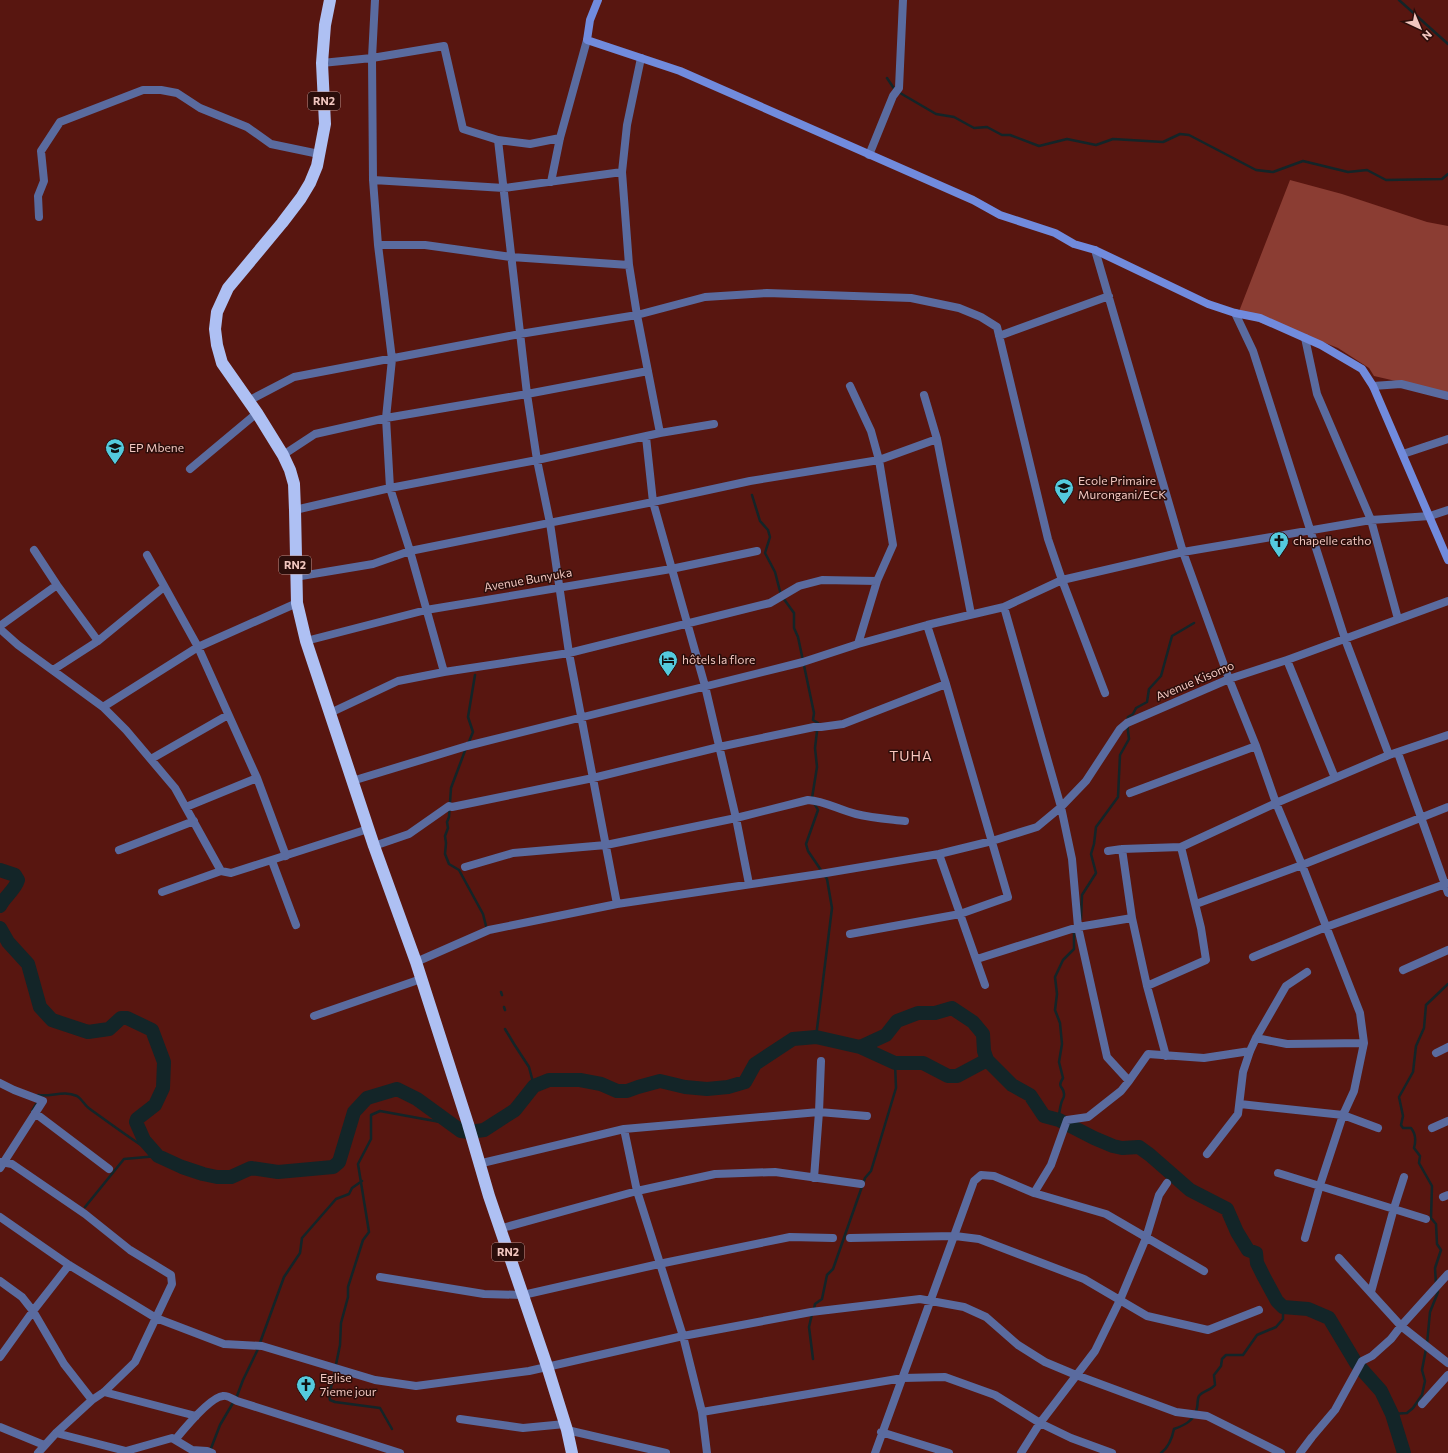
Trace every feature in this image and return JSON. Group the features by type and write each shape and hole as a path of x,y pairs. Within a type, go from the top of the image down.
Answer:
{"highway":[{"name":"RN2","path":"330,0 325,25 322,63 325,124 317,166 310,183 301,198 228,288 216,312 215,329 217,345 222,363 257,413 283,455 290,470 294,484 296,603 306,641 374,846 416,962 468,1124 478,1164 499,1229 547,1366 566,1427 572,1453"}],"street":[{"path":"375,0 372,58 373,180 378,245 392,359 386,418 390,488 410,551 444,672"},
{"path":"551,182 560,138 590,20 598,0"},
{"path":"869,155 893,96 899,88 903,0"},
{"path":"586,40 680,71 973,200 1000,215 1055,233 1074,244 1095,250 1208,304 1235,313 1260,318 1321,344 1362,369 1373,386 1448,560"},
{"path":"322,63 372,58 444,46 463,129 498,140 530,144 560,138"},
{"path":"641,58 628,125 622,172 629,265 637,315 660,433"},
{"path":"39,217 38,196 44,180 41,151 60,122 142,90 160,90 177,93 200,108 247,127 271,144 319,154"},
{"path":"498,140 527,394 537,460 550,524 569,653 617,904"},
{"path":"373,180 504,188 622,172"},
{"path":"378,245 425,245 511,258 629,265"},
{"path":"1095,250 1183,552 1276,803 1302,864 1360,1013 1364,1043 1354,1091 1343,1115 1320,1185 1305,1238"},
{"path":"248,401 294,377 520,334 637,315 705,297 767,293 911,298 958,308 981,317 997,327 1048,539 1105,693"},
{"path":"999,336 1109,296"},
{"path":"1235,313 1253,351 1309,531 1345,639 1389,755"},
{"path":"1305,338 1317,394 1371,520 1398,619"},
{"path":"283,455 315,434 386,418 648,372"},
{"path":"1373,386 1401,384 1448,396"},
{"path":"850,386 870,431 879,460 893,545 877,581 858,644"},
{"path":"924,396 937,439 971,614"},
{"path":"190,469 257,413"},
{"path":"295,510 390,488 537,460 660,433 714,424"},
{"path":"646,437 653,502 705,686 736,818 749,884"},
{"path":"295,577 373,564 410,551 550,524 750,481 879,460 937,439"},
{"path":"1403,454 1448,439"},
{"path":"352,781 467,746 803,662 858,644 927,625 1004,607 1062,580 1183,552 1371,520 1430,516 1448,510"},
{"path":"34,550 57,585 98,641"},
{"name":"Avenue Bunyuka","path":"306,641 426,610 671,569 757,551"},
{"path":"147,555 198,646 257,778 286,856"},
{"path":"330,713 398,681 444,672 569,653 770,603 799,586 822,580 877,581"},
{"path":"0,626 57,585"},
{"path":"53,670 98,641 164,587"},
{"name":"Avenue Kisomo","path":"416,962 489,930 617,904 939,854 1037,827 1061,808 1086,781 1120,729 1127,723 1229,679 1287,660 1448,601"},
{"path":"103,707 198,646 296,603"},
{"path":"1004,607 1061,808 1072,859 1078,928 1107,1057 1130,1081"},
{"path":"850,934 960,914 1008,897 946,684 927,625"},
{"path":"0,629 18,645 103,707 126,730 175,788 221,871"},
{"path":"1287,660 1335,778"},
{"path":"374,846 409,834 450,807 592,778 719,747 817,727 844,724 946,684"},
{"path":"151,759 228,715"},
{"path":"1108,851 1122,849 1181,847 1276,803 1389,755 1448,734"},
{"path":"1130,793 1256,746"},
{"path":"1398,753 1448,893"},
{"path":"186,807 257,778"},
{"path":"465,867 513,853 606,845 736,818 808,800 817,800 854,814 873,818 905,821"},
{"path":"1196,904 1448,808"},
{"path":"119,850 194,821"},
{"path":"162,892 221,871 231,873 272,861 368,828"},
{"path":"1147,986 1206,960 1196,904 1181,847"},
{"path":"1122,849 1132,918 1147,986 1166,1056"},
{"path":"939,854 985,985"},
{"path":"272,861 296,924"},
{"path":"1253,957 1326,927 1446,884"},
{"path":"977,959 1078,928 1132,918"},
{"path":"1403,970 1448,950"},
{"path":"1207,1154 1238,1114 1243,1072 1256,1038 1286,986 1307,972"},
{"path":"314,1016 421,979"},
{"path":"1256,1038 1287,1044 1364,1043"},
{"path":"1436,1053 1448,1047"},
{"path":"1034,1193 1051,1165 1065,1124 1088,1117 1121,1091 1130,1081 1148,1054 1204,1058 1250,1051"},
{"path":"814,1178 821,1061"},
{"path":"0,1083 42,1101 1,1164"},
{"path":"1240,1104 1343,1115 1378,1128"},
{"path":"478,1164 624,1129 819,1112 868,1116"},
{"path":"35,1113 109,1168"},
{"path":"1432,1128 1448,1121"},
{"path":"624,1129 637,1191 683,1336 702,1412 707,1453"},
{"path":"1,1164 12,1164 85,1214 130,1250 171,1275 172,1284 135,1362 104,1392 92,1400 44,1444 38,1453"},
{"path":"499,1229 637,1191 715,1174 775,1172 861,1184"},
{"path":"1278,1174 1320,1185 1426,1219"},
{"path":"875,1453 881,1432 903,1378 974,1181 981,1175 994,1176 1034,1193 1106,1214 1204,1271"},
{"path":"1371,1292 1404,1177"},
{"path":"1021,1453 1040,1423 1095,1351 1120,1300 1146,1238 1159,1195 1167,1183"},
{"path":"0,1216 69,1265 156,1318 224,1344 259,1346 375,1380 416,1386 529,1371 683,1336 813,1312 920,1299 964,1307 986,1316 1018,1345 1045,1362 1176,1412 1207,1416 1281,1453"},
{"path":"850,1238 955,1236 979,1240 1084,1278 1147,1316 1208,1330 1259,1310"},
{"path":"380,1277 484,1294 523,1295 659,1264 790,1237 833,1238"},
{"path":"1339,1258 1401,1326 1448,1363"},
{"path":"0,1357 33,1311 69,1265"},
{"path":"1300,1453 1336,1410 1362,1361 1372,1356 1391,1339 1448,1274"},
{"path":"0,1281 22,1297 33,1311 64,1364 92,1400"},
{"path":"1422,1404 1448,1375"},
{"path":"702,1412 903,1378 945,1377 995,1395 1040,1423 1071,1438 1112,1453"},
{"path":"104,1392 196,1416"},
{"path":"175,1440 196,1416 216,1398 224,1395 383,1451 400,1453"},
{"path":"460,1419 523,1428 566,1427 666,1453"},
{"path":"0,1427 44,1444"},
{"path":"881,1432 949,1453"},
{"path":"56,1434 126,1451 172,1438 192,1450 210,1452"}],"shaded area":[{"path":"1290,180 1342,194 1427,222 1448,226 1448,393 1374,376 1369,368 1338,348 1295,331 1267,325 1238,314"}],"waterway":[{"path":"1399,0 1448,44"},
{"path":"887,78 895,90 936,114 954,117 974,128 987,127 1002,135 1010,135 1039,146 1067,139 1096,145 1113,139 1163,142 1180,134 1189,135 1256,170 1273,172 1303,161 1348,172 1367,170 1386,180 1442,179 1448,174"},
{"path":"752,495 760,521 768,530 770,537 765,553 775,572 781,595 794,613 794,628 798,637 814,713 813,720 818,723 815,748 817,767 812,798"},
{"path":"1081,919 1082,895 1096,873 1091,854 1096,827 1118,797 1120,755 1129,739 1127,723 1128,717 1133,714 1136,708 1147,702 1149,689 1161,676 1172,636 1194,623"},
{"path":"468,744 473,732 468,717 475,675"},
{"path":"466,748 451,788 449,817 447,822 448,828 445,836 445,854 449,864 459,870 483,914 486,926"},
{"path":"814,803 818,810 806,844 808,851 827,879 832,908 816,1037"},
{"path":"0,870 15,875 18,880 15,887 0,906"},
{"path":"0,928 8,942 28,964 40,1007 52,1020 88,1032 109,1029 121,1018 127,1018 152,1030 164,1062 163,1088 155,1105 137,1119 136,1122 144,1140 158,1156 182,1167 217,1177 231,1177 251,1168 278,1172 333,1167 339,1162 354,1112 367,1098 397,1089 417,1099 461,1131 469,1132 484,1130 515,1110 534,1086 549,1080 580,1080 601,1084 617,1091 627,1091 660,1081 685,1087 707,1089 728,1087 745,1082 755,1064 793,1039 816,1037 860,1047 886,1035 897,1021 918,1013 935,1013 952,1008 973,1022 983,1034 984,1051 987,1060 1012,1085 1030,1095 1044,1116 1059,1120 1113,1146 1122,1148 1139,1147 1190,1190 1227,1209 1237,1232 1248,1250 1256,1253 1257,1263 1277,1301 1283,1307 1308,1309 1329,1318 1356,1363 1381,1391 1392,1414 1404,1453"},
{"path":"1059,1120 1064,1092 1060,1084 1063,1078 1059,1062 1062,1044 1060,1023 1055,1010 1057,994 1055,977 1063,960 1074,949 1074,929"},
{"path":"1436,1284 1435,1268 1441,1250 1437,1244 1436,1224 1431,1218 1432,1186 1419,1163 1420,1156 1414,1148 1414,1133 1411,1128 1403,1128 1401,1125 1403,1116 1399,1097 1413,1072 1416,1046 1424,1028 1426,1005 1448,984"},
{"path":"505,1029 529,1067 534,1086"},
{"path":"860,1047 895,1063 923,1063 948,1076 957,1076 987,1060"},
{"path":"814,1309 815,1304 822,1299 827,1275 833,1269 865,1178 871,1171 896,1088 895,1063"},
{"path":"38,1095 72,1094 77,1096 88,1108 158,1156"},
{"path":"32,1111 36,1104"},
{"path":"392,1429 380,1408 335,1402 330,1400 329,1393 340,1345 341,1323 348,1297 348,1287 363,1240 369,1232 358,1164 371,1139 371,1115 380,1111 451,1124"},
{"path":"85,1207 124,1159 158,1156"},
{"path":"210,1451 220,1425 237,1396 257,1351 284,1277 300,1253 302,1238 336,1199 349,1194 352,1188 362,1181"},
{"path":"1427,1344 1430,1312 1438,1292 1437,1289"},
{"path":"1161,1453 1170,1442 1174,1429 1185,1424 1194,1416 1199,1396 1215,1385 1214,1375 1221,1366 1222,1359 1226,1355 1243,1355 1257,1335 1276,1327 1283,1319 1283,1307"},
{"path":"812,1314 809,1327 813,1359"},
{"path":"1392,1414 1407,1413 1413,1408 1422,1395 1425,1381 1422,1370 1426,1349"}],"place":[{"name":"EP Mbene","path":"115,465"},
{"name":"Ecole Primaire Murongani/ECK","path":"1064,505"},
{"name":"chapelle catho","path":"1279,558"},
{"name":"hôtels la flore","path":"668,677"},
{"name":"Eglise 7ieme jour","path":"306,1402"}],"district":[{"name":"TUHA","path":"911,756"}]}
